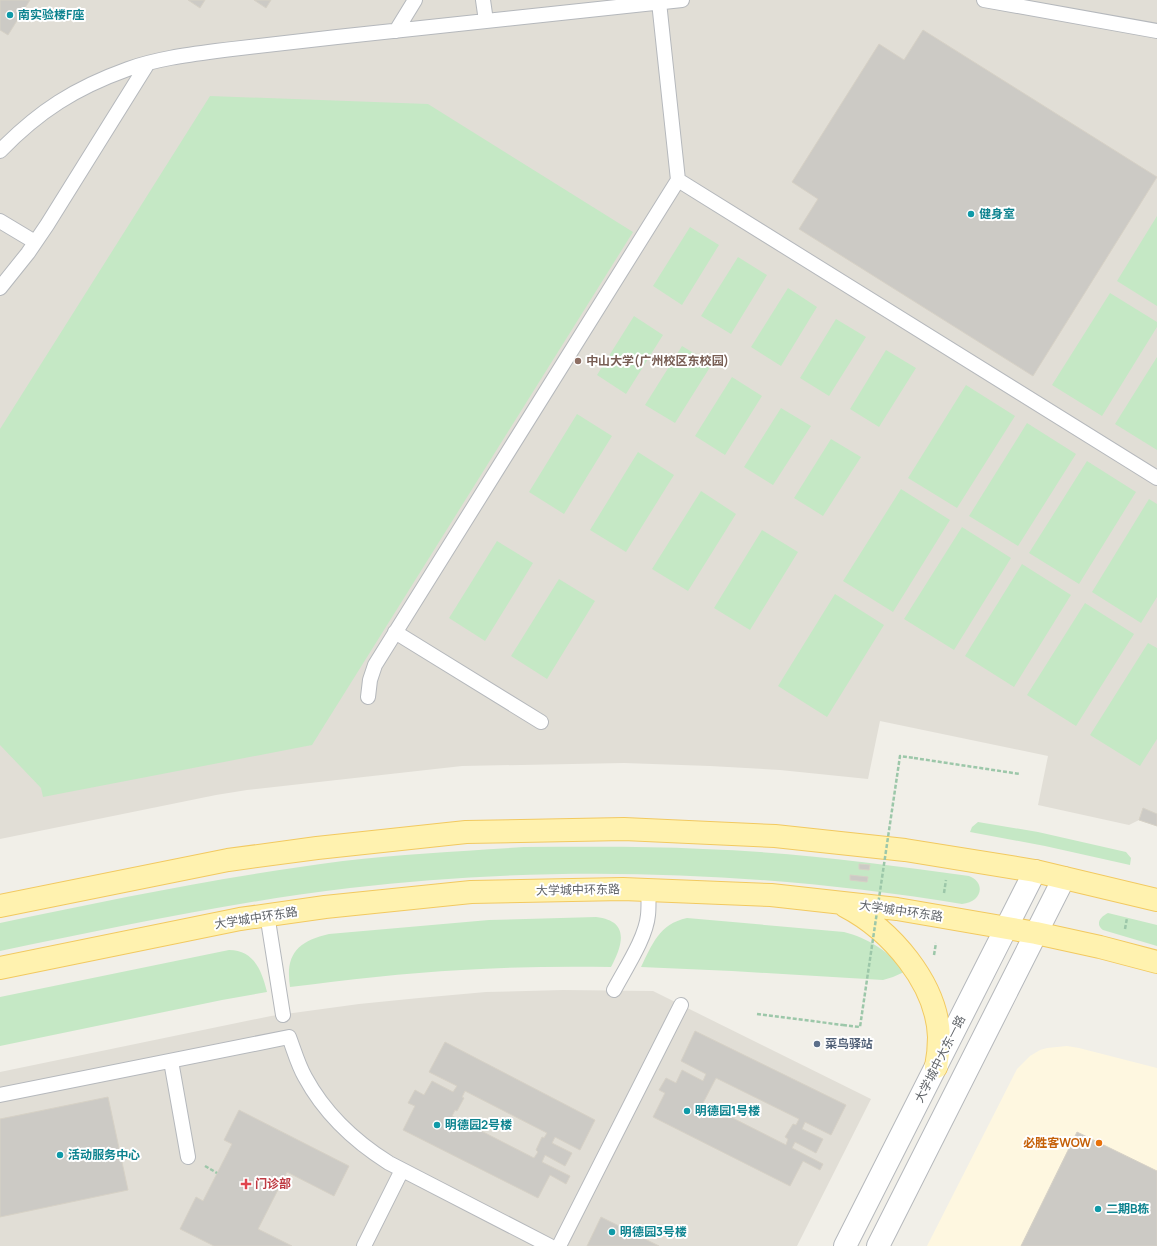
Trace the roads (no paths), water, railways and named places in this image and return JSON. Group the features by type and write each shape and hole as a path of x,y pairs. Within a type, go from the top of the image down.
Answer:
{"main road":[{"path":"0,906 258,855 466,832 624,829 775,836 905,850 1035,871 1157,900"},
{"name":"大学城中环东路","path":"0,968 267,914 471,892 565,889 649,890 771,895 897,909 1007,927 1100,947 1157,962"},
{"path":"838,902 853,910 880,929 899,948 923,982 931,1002 938,1028 938,1053 936,1067"}],"street":[{"name":"大学城中大东一路","path":"845,1246 1035,871"},
{"path":"878,1246 1064,878"}],"lane":[{"path":"396,31 415,0"},
{"path":"483,0 486,21"},
{"path":"0,151 43,112 69,95 129,68 173,57 250,46 682,0"},
{"path":"984,0 1157,31"},
{"path":"368,697 370,680 374,668 395,632 678,180 659,2"},
{"path":"0,288 35,242 148,63"},
{"path":"678,180 1157,478"},
{"path":"0,221 35,242"},
{"path":"395,632 541,722"},
{"path":"614,990 637,946 646,925 649,890"},
{"path":"267,914 283,1015"},
{"path":"559,1246 682,1005"},
{"path":"0,1095 289,1037 304,1077 332,1117 368,1150 402,1170 550,1246"},
{"path":"171,1061 188,1157"},
{"path":"364,1246 402,1170"}],"place":[{"name":"南实验楼F座","path":"10,15"},
{"name":"健身室","path":"971,214"},
{"name":"中山大学(广州校区东校园)","path":"578,361"},
{"name":"菜鸟驿站","path":"817,1044"},
{"name":"明德园1号楼","path":"687,1111"},
{"name":"明德园2号楼","path":"437,1125"},
{"name":"必胜客WOW","path":"1099,1143"},
{"name":"活动服务中心","path":"60,1155"},
{"name":"门诊部","path":"246,1184"},
{"name":"二期B栋","path":"1098,1209"},
{"name":"明德园3号楼","path":"612,1232"}]}
